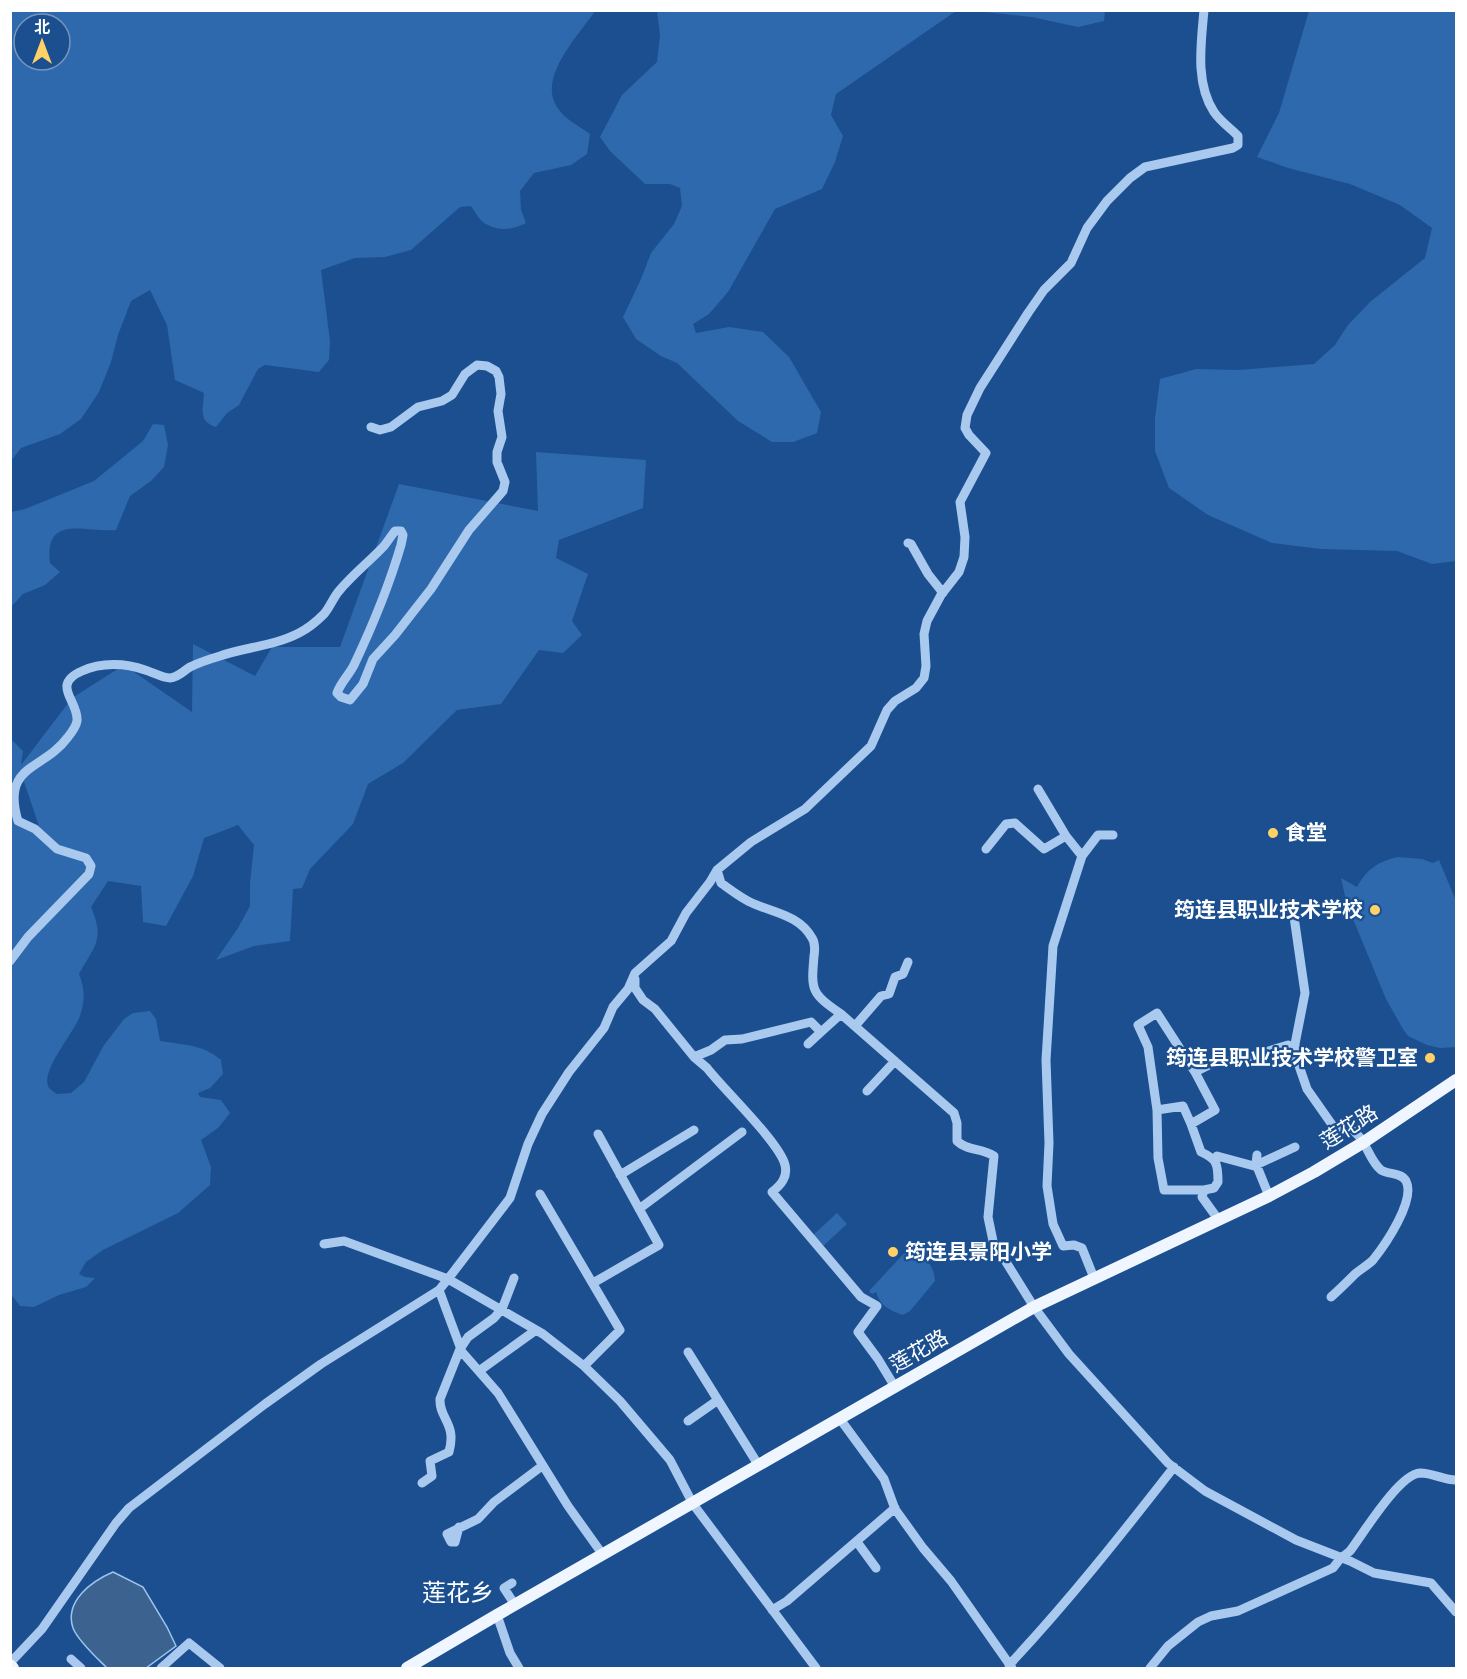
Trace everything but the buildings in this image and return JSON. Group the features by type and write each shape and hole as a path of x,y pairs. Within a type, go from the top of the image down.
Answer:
{"main road":[{"name":"莲花路","path":"407,1668 1034,1307 1269,1196 1364,1142 1456,1080"}],"street":[{"path":"11,1665 42,1629 129,1508 321,1364 438,1290 510,1198 528,1144 542,1114 569,1072 604,1028 613,1008 628,988 635,973 671,941 686,913 717,870 751,842 805,809 871,746 887,710 895,701 916,688 924,678 926,666 924,634 927,621 943,593 959,572 964,557 965,537 960,502 986,453 969,435 966,428 967,415 980,388 1044,290 1071,263 1087,228 1107,201 1130,178 1145,168 1238,145 1238,136 1215,114 1207,98 1201,76 1204,10"},
{"path":"10,961 28,936 89,874 91,866 86,858 57,849 35,829 18,821 14,806 13,792 19,780 29,768 53,752 67,739 76,725 77,718 67,686 71,678 83,670 120,664 135,666 168,678 178,676 188,668 225,654 273,644 300,633 324,614 338,592 395,531 400,531 403,535 390,577 353,668 337,693 350,700 363,684 373,659 431,589 469,530 503,491 505,482 497,462 497,452 502,437 498,411 501,394 499,377 496,371 487,366 477,365 465,374 452,395 442,401 418,406 391,427 380,430 371,426"},
{"path":"908,543 911,544 928,574 943,593"},
{"path":"1038,789 1066,836 1082,856"},
{"path":"986,849 1006,824 1015,822 1044,849 1066,836"},
{"path":"1094,1278 1082,1248 1074,1245 1063,1246 1053,1224 1047,1186 1046,1060 1053,946 1082,856 1098,835 1113,835"},
{"path":"717,870 721,883 752,903 784,913 798,923 813,939 814,990 824,1002 841,1014 954,1113 957,1123 957,1141 962,1146 987,1151 994,1156 988,1217 993,1241 1034,1307 1069,1354 1174,1467 1205,1491 1296,1540 1374,1573 1431,1583 1456,1612"},
{"path":"1292,903 1305,993 1295,1044 1297,1060 1307,1089 1333,1126 1347,1128 1364,1142 1371,1157 1382,1170 1403,1178 1407,1183 1408,1192 1399,1220 1371,1261 1331,1297"},
{"path":"855,1026 881,996 889,994 895,977 903,974 908,962"},
{"path":"635,973 635,988 643,1000 655,1009 694,1057 707,1068 776,1148 785,1164 785,1177 772,1192 861,1297 877,1306 858,1332 895,1387"},
{"path":"1156,1110 1183,1106 1201,1152 1211,1156 1216,1163 1218,1182 1214,1188 1164,1190 1158,1158 1156,1110 1148,1047 1138,1025 1157,1013 1195,1072 1215,1110 1191,1124"},
{"path":"808,1044 841,1014"},
{"path":"694,1057 711,1050 725,1040 742,1039 811,1022 821,1032"},
{"path":"1195,1072 1214,1063 1239,1060 1288,1044 1292,1056 1297,1060"},
{"path":"867,1091 895,1061"},
{"path":"620,1175 694,1130"},
{"path":"639,1209 742,1132"},
{"path":"593,1283 658,1245 598,1134"},
{"path":"1217,1156 1257,1166 1295,1147"},
{"path":"1257,1155 1257,1166 1269,1196"},
{"path":"1204,1190 1202,1197 1218,1219"},
{"path":"540,1194 620,1330 584,1366"},
{"path":"324,1244 344,1241 448,1279 536,1330 584,1366 620,1401 670,1460 693,1504 816,1668"},
{"path":"422,1482 432,1476 430,1461 449,1452 452,1435 439,1405 460,1349 468,1337 494,1318 502,1309 514,1278"},
{"path":"438,1290 460,1349 498,1393 542,1466 603,1555"},
{"path":"478,1371 536,1330"},
{"path":"688,1353 759,1466"},
{"path":"688,1421 718,1400"},
{"path":"840,1419 884,1479 895,1508 923,1548 951,1581 1010,1666 1092,1571 1174,1467"},
{"path":"459,1527 477,1519 494,1502 542,1466"},
{"path":"1150,1668 1168,1646 1198,1622 1211,1616 1238,1611 1333,1568 1350,1551 1404,1480 1421,1473 1456,1480"},
{"path":"772,1610 787,1601 895,1508"},
{"path":"857,1542 876,1568"},
{"path":"512,1583 504,1588 515,1605"},
{"path":"497,1615 508,1647 519,1668"},
{"path":"161,1668 189,1643 220,1668"},
{"path":"71,1659 81,1668"}],"shaded area":[{"path":"11,10 595,11 563,56 552,83 552,95 557,107 568,119 590,134 587,154 571,165 534,173 520,191 521,210 526,223 499,229 481,220 471,206 460,207 411,250 385,257 355,258 321,270 330,341 329,360 319,372 265,365 258,369 239,405 227,413 216,427 206,422 204,418 204,393 175,380 167,325 150,290 131,301 99,392 81,419 60,434 21,448 11,461"},
{"path":"657,11 956,11 836,94 831,115 843,136 835,162 822,189 775,209 728,292 709,314 693,324 696,333 729,327 763,332 789,357 821,412 817,433 793,442 772,442 738,421 677,363 661,356 636,339 623,317 651,253 674,224 682,206 680,188 670,184 645,184 610,151 600,137 622,95 657,62 660,35"},
{"path":"973,11 1105,11 1104,21 1078,27 1032,17"},
{"path":"1309,11 1456,11 1456,561 1432,564 1397,551 1321,549 1272,543 1208,515 1169,488 1155,451 1155,418 1160,379 1196,369 1239,370 1314,364 1335,345 1348,325 1370,302 1425,258 1432,228 1400,205 1350,184 1288,168 1257,157 1279,113"},
{"path":"153,424 164,425 168,445 164,467 151,481 130,496 116,530 70,529 60,531 54,537 50,547 50,563 60,572 45,585 23,594 11,607 11,512 25,509 94,481 143,441"},
{"path":"536,452 646,460 643,508 559,540 556,558 588,574 572,621 582,635 563,653 539,650 501,704 457,710 403,763 368,784 353,824 310,869 302,888 293,889 290,941 254,946 216,960 250,906 254,845 238,825 204,838 193,876 166,926 143,922 141,886 108,881 91,907 98,935 94,949 79,974 83,990 82,1010 49,1072 47,1081 49,1088 57,1094 71,1093 84,1082 104,1045 124,1019 133,1013 150,1011 156,1019 160,1041 200,1048 221,1060 223,1074 210,1088 198,1093 200,1097 221,1100 230,1113 218,1128 201,1140 211,1167 210,1185 178,1213 103,1250 86,1262 79,1274 95,1278 86,1287 59,1295 34,1307 20,1306 10,1293 11,814 40,829 20,770 11,783 11,739 23,751 21,765 72,698 124,665 192,712 193,644 255,676 272,647 340,647 399,484 538,511"},
{"path":"1398,857 1422,859 1433,863 1439,860 1456,901 1456,1047 1440,1048 1408,1036 1386,999 1353,919 1350,919 1341,878 1357,887 1373,867"},
{"path":"837,1213 847,1224 822,1247 812,1236"},
{"path":"909,1248 913,1252 911,1255 921,1258 931,1266 935,1281 910,1311 903,1315 886,1307 876,1292 872,1294 869,1291"},
{"path":"113,1572 143,1587 176,1646 146,1668 107,1668 83,1644 73,1628 72,1609 76,1601 89,1587"}],"place":[{"name":"食堂","path":"1273,833"},
{"name":"筠连县职业技术学校","path":"1375,910"},
{"name":"筠连县职业技术学校警卫室","path":"1430,1058"},
{"name":"筠连县景阳小学","path":"893,1252"}],"district":[{"name":"莲花乡","path":"458,1593"}]}
